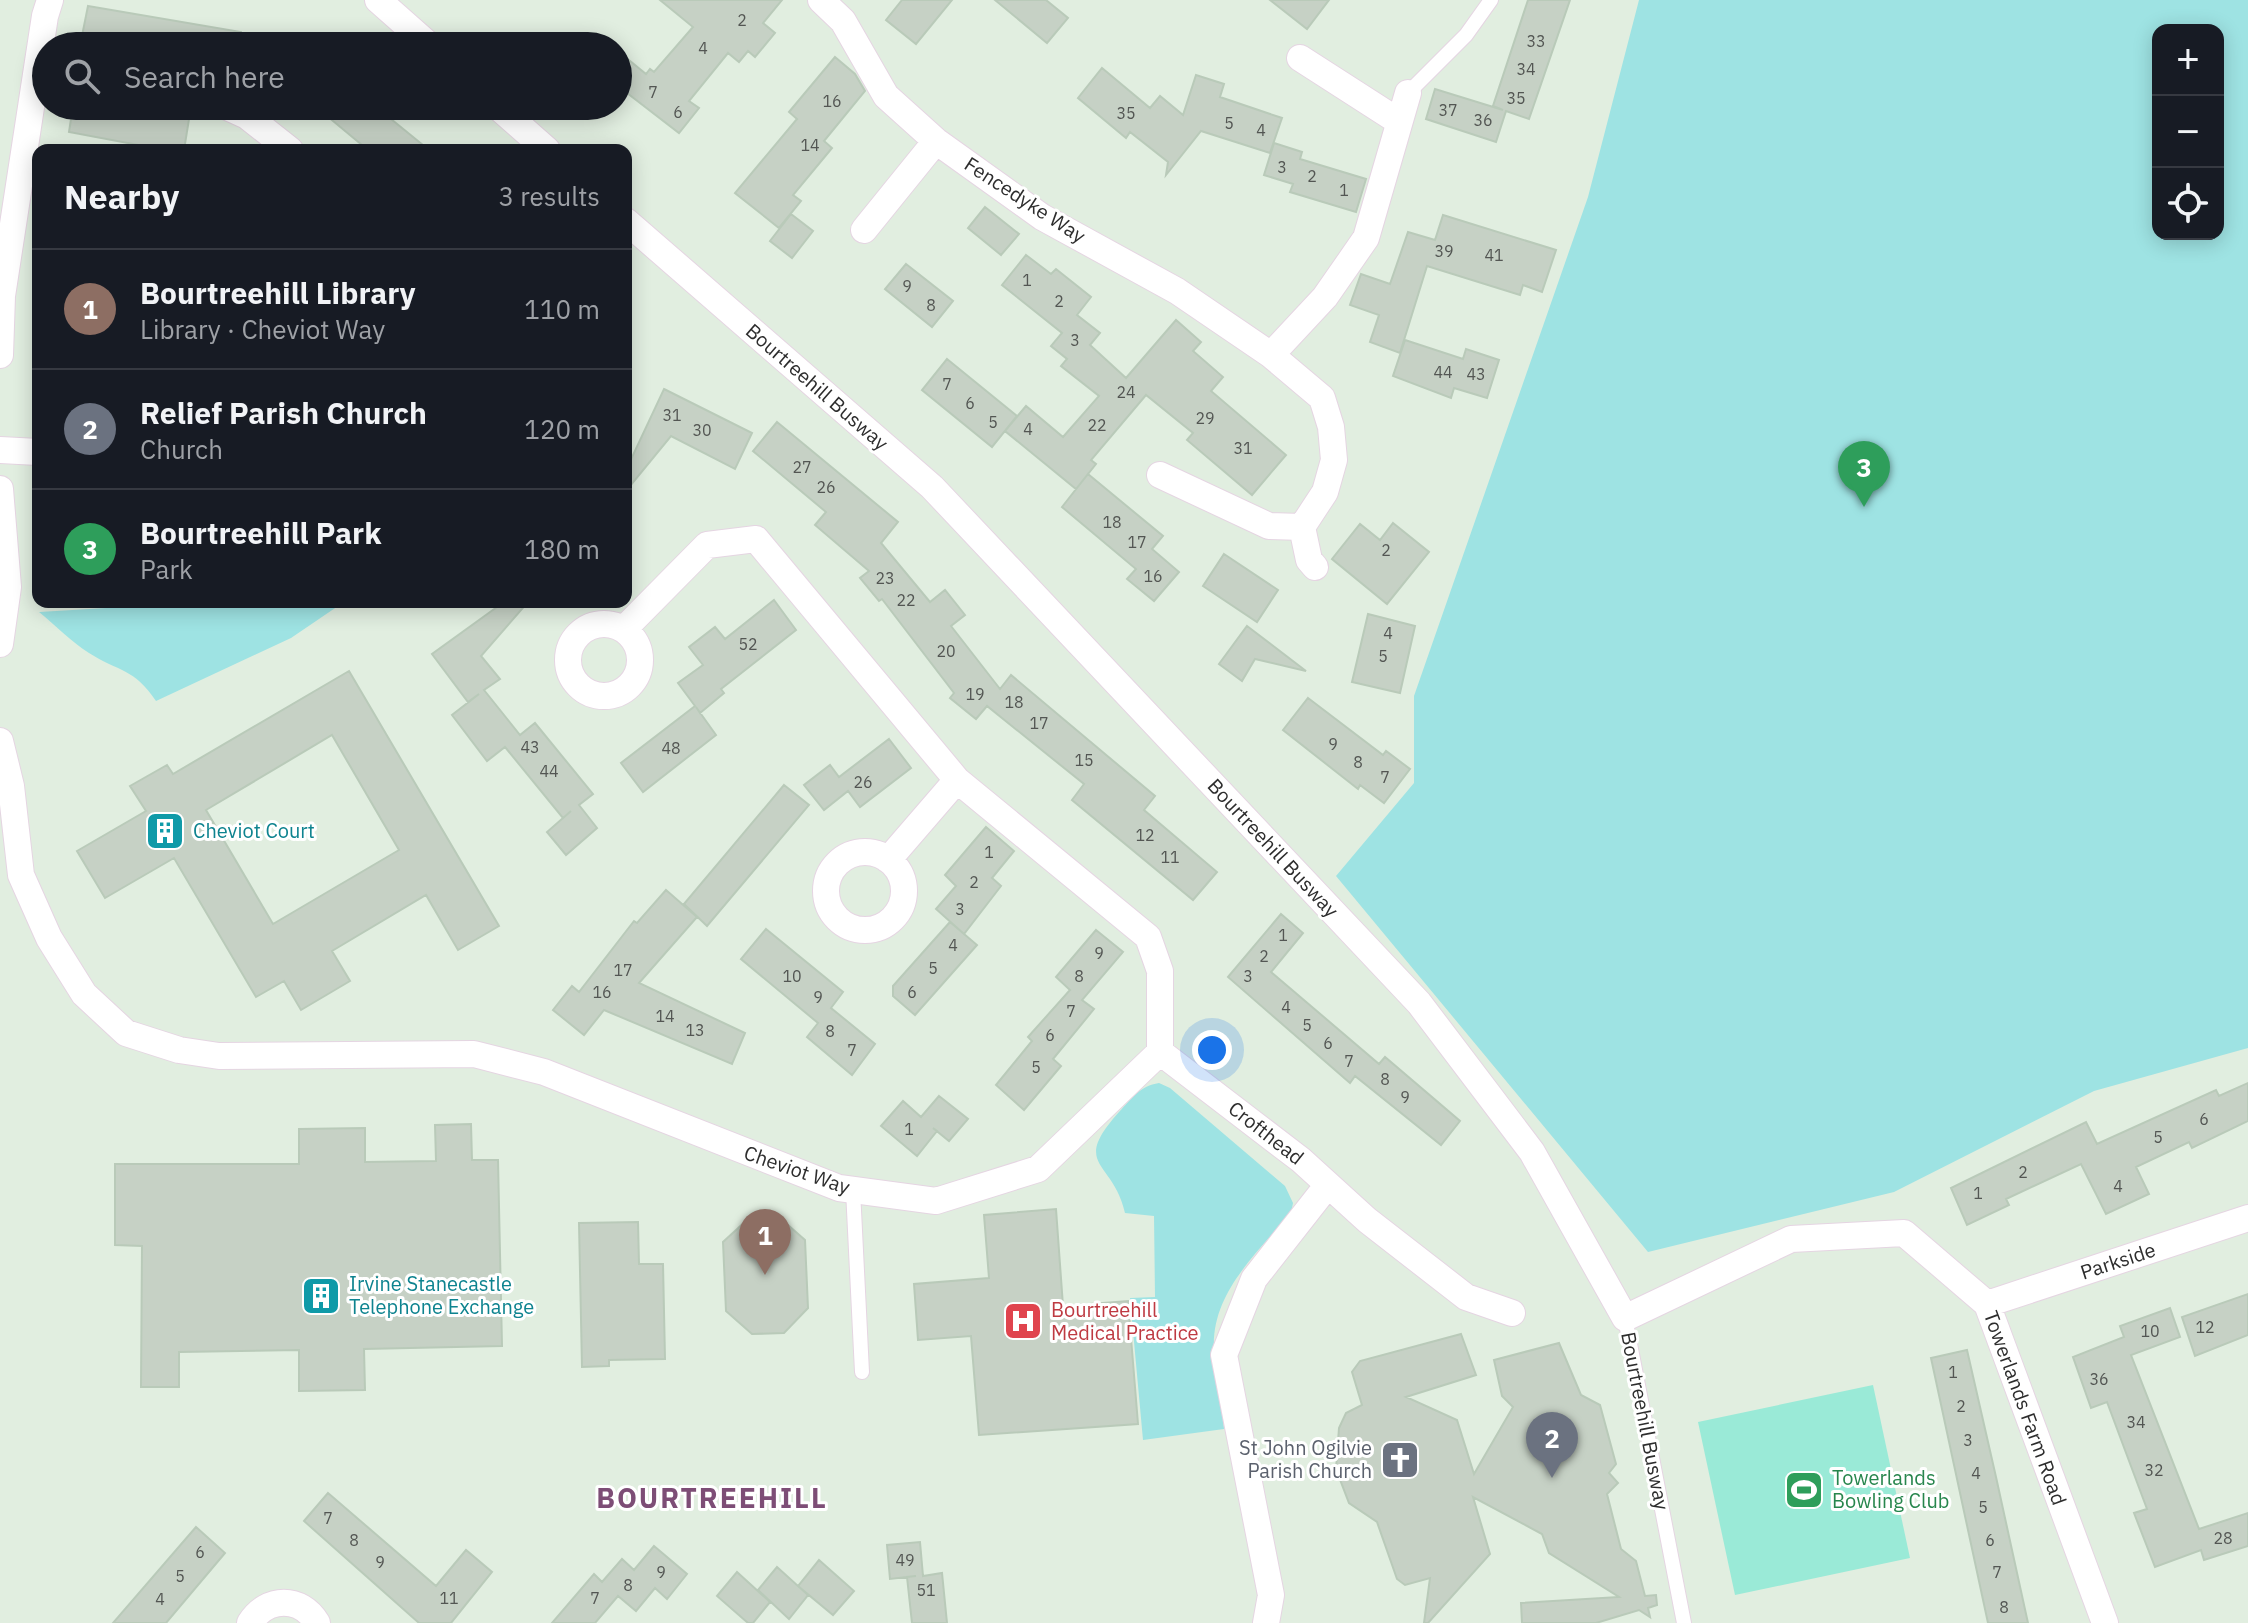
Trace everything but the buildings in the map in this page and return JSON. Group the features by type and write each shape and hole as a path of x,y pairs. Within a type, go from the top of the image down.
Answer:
{"street":[{"path":"46,32 50,0"},
{"path":"378,0 414,32"},
{"name":"Fencedyke Way","path":"821,0 843,21 886,96 936,141 1042,217 1177,291 1271,355 1322,398 1331,427 1334,460 1325,492 1302,527"},
{"path":"1300,58 1398,121"},
{"path":"1271,355 1325,297 1366,238 1408,93"},
{"path":"0,355 1,296 32,119"},
{"path":"252,120 282,144"},
{"path":"513,120 540,144"},
{"path":"864,230 936,141"},
{"name":"Bourtreehill Busway","path":"632,226 932,487 1419,1003 1532,1152 1625,1318"},
{"path":"0,450 32,452"},
{"path":"1160,475 1269,526 1302,527 1309,560 1315,567"},
{"path":"0,489 8,587 0,644"},
{"path":"624,629 707,545 756,539 957,780 1148,937 1160,971 1160,1052"},
{"name":"Cheviot Way","path":"0,741 11,786 21,875 49,938 84,994 126,1033 179,1050 219,1056 474,1054 544,1072 839,1188 936,1201 1038,1169 1160,1052"},
{"path":"888,860 957,780"},
{"name":"Crofthead","path":"1160,1052 1301,1160 1367,1220 1466,1297 1512,1313"},
{"path":"1266,1623 1271,1595 1224,1355 1254,1279 1327,1186"},
{"name":"Parkside","path":"1987,1304 2248,1218"},
{"name":"Towerlands Farm Road","path":"1625,1318 1791,1239 1904,1233 1987,1304 2105,1623"},
{"path":"250,1623 262,1609 286,1601 299,1604 317,1623"}],"lane":[{"path":"1408,93 1451,52 1491,0"},
{"path":"853,1190 862,1372"},
{"name":"Bourtreehill Busway","path":"1625,1318 1684,1623"}],"shaded area":[{"path":"1639,0 2248,0 2248,1048 2094,1091 1894,1192 1648,1252 1336,876 1414,783 1414,696 1588,197"},
{"path":"106,608 335,608 291,638 156,701 133,676 89,653 39,612"},
{"path":"1159,1083 1170,1088 1285,1186 1293,1203 1291,1213 1239,1275 1220,1310 1214,1349 1224,1429 1143,1440 1130,1298 1155,1297 1154,1216 1125,1213 1119,1195 1096,1154 1105,1130 1132,1097"},
{"name":"Towerlands Bowling Club","path":"1873,1385 1910,1558 1735,1595 1698,1422"}],"place":[{"name":"Bourtreehill Park","path":"1864,507"},
{"name":"Cheviot Court","path":"165,831"},
{"name":"Bourtreehill Library","path":"765,1275"},
{"name":"Irvine Stanecastle Telephone Exchange","path":"321,1296"},
{"name":"Bourtreehill Medical Practice","path":"1023,1321"},
{"name":"St John Ogilvie Parish Church","path":"1400,1460"},
{"name":"Relief Parish Church","path":"1552,1478"},
{"name":"Towerlands Bowling Club","path":"1804,1490"}],"district":[{"name":"BOURTREEHILL","path":"712,1498"}]}
